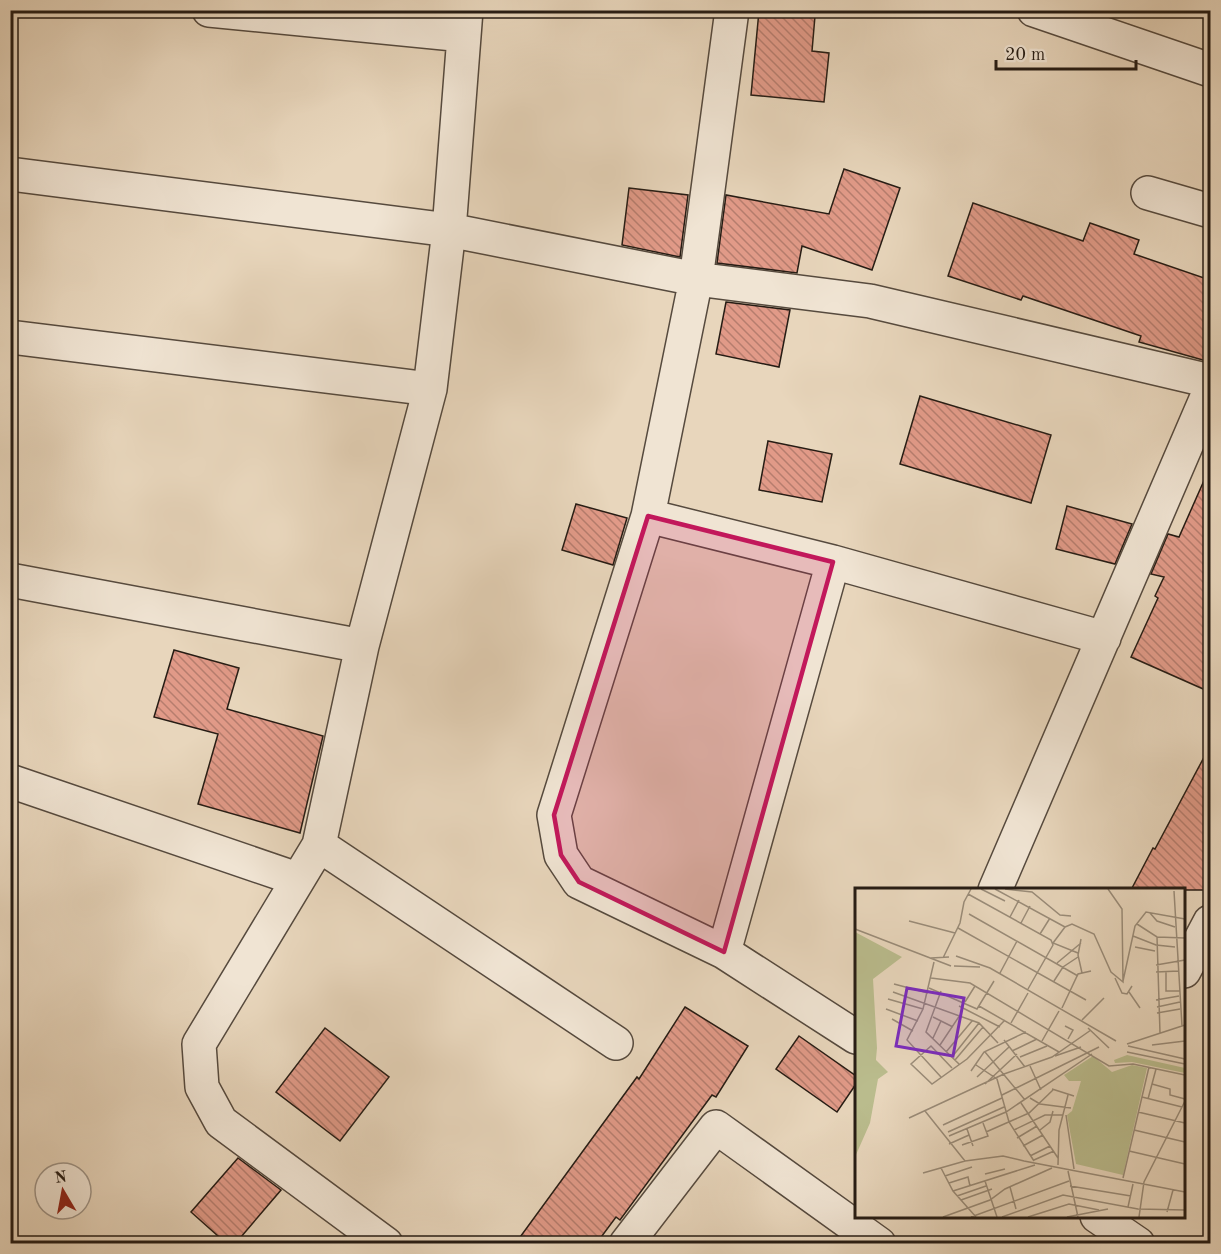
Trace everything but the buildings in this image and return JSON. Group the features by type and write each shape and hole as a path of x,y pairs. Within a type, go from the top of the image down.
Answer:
{"street":[{"path":"209,10 465,23 449,230 430,389 362,646 319,845 199,1044 202,1087 221,1122 386,1244"},
{"path":"732,10 696,279 648,516 554,815 555,825 561,855 579,882 724,952 855,1036"},
{"path":"1034,10 1210,70"},
{"path":"10,174 449,230 696,279 870,301 1210,381"},
{"path":"1148,193 1210,211"},
{"path":"10,337 430,389"},
{"path":"995,888 1210,390"},
{"path":"648,516 833,562 1104,638"},
{"path":"724,952 833,562"},
{"path":"10,580 362,646"},
{"path":"10,781 297,879"},
{"path":"319,845 616,1043"},
{"path":"1185,969 1210,922"},
{"path":"626,1244 716,1127 879,1244"},
{"path":"1100,1218 1138,1244"}],"highlighted area":[{"path":"648,516 833,562 724,952 579,882 561,855 554,815"}]}
